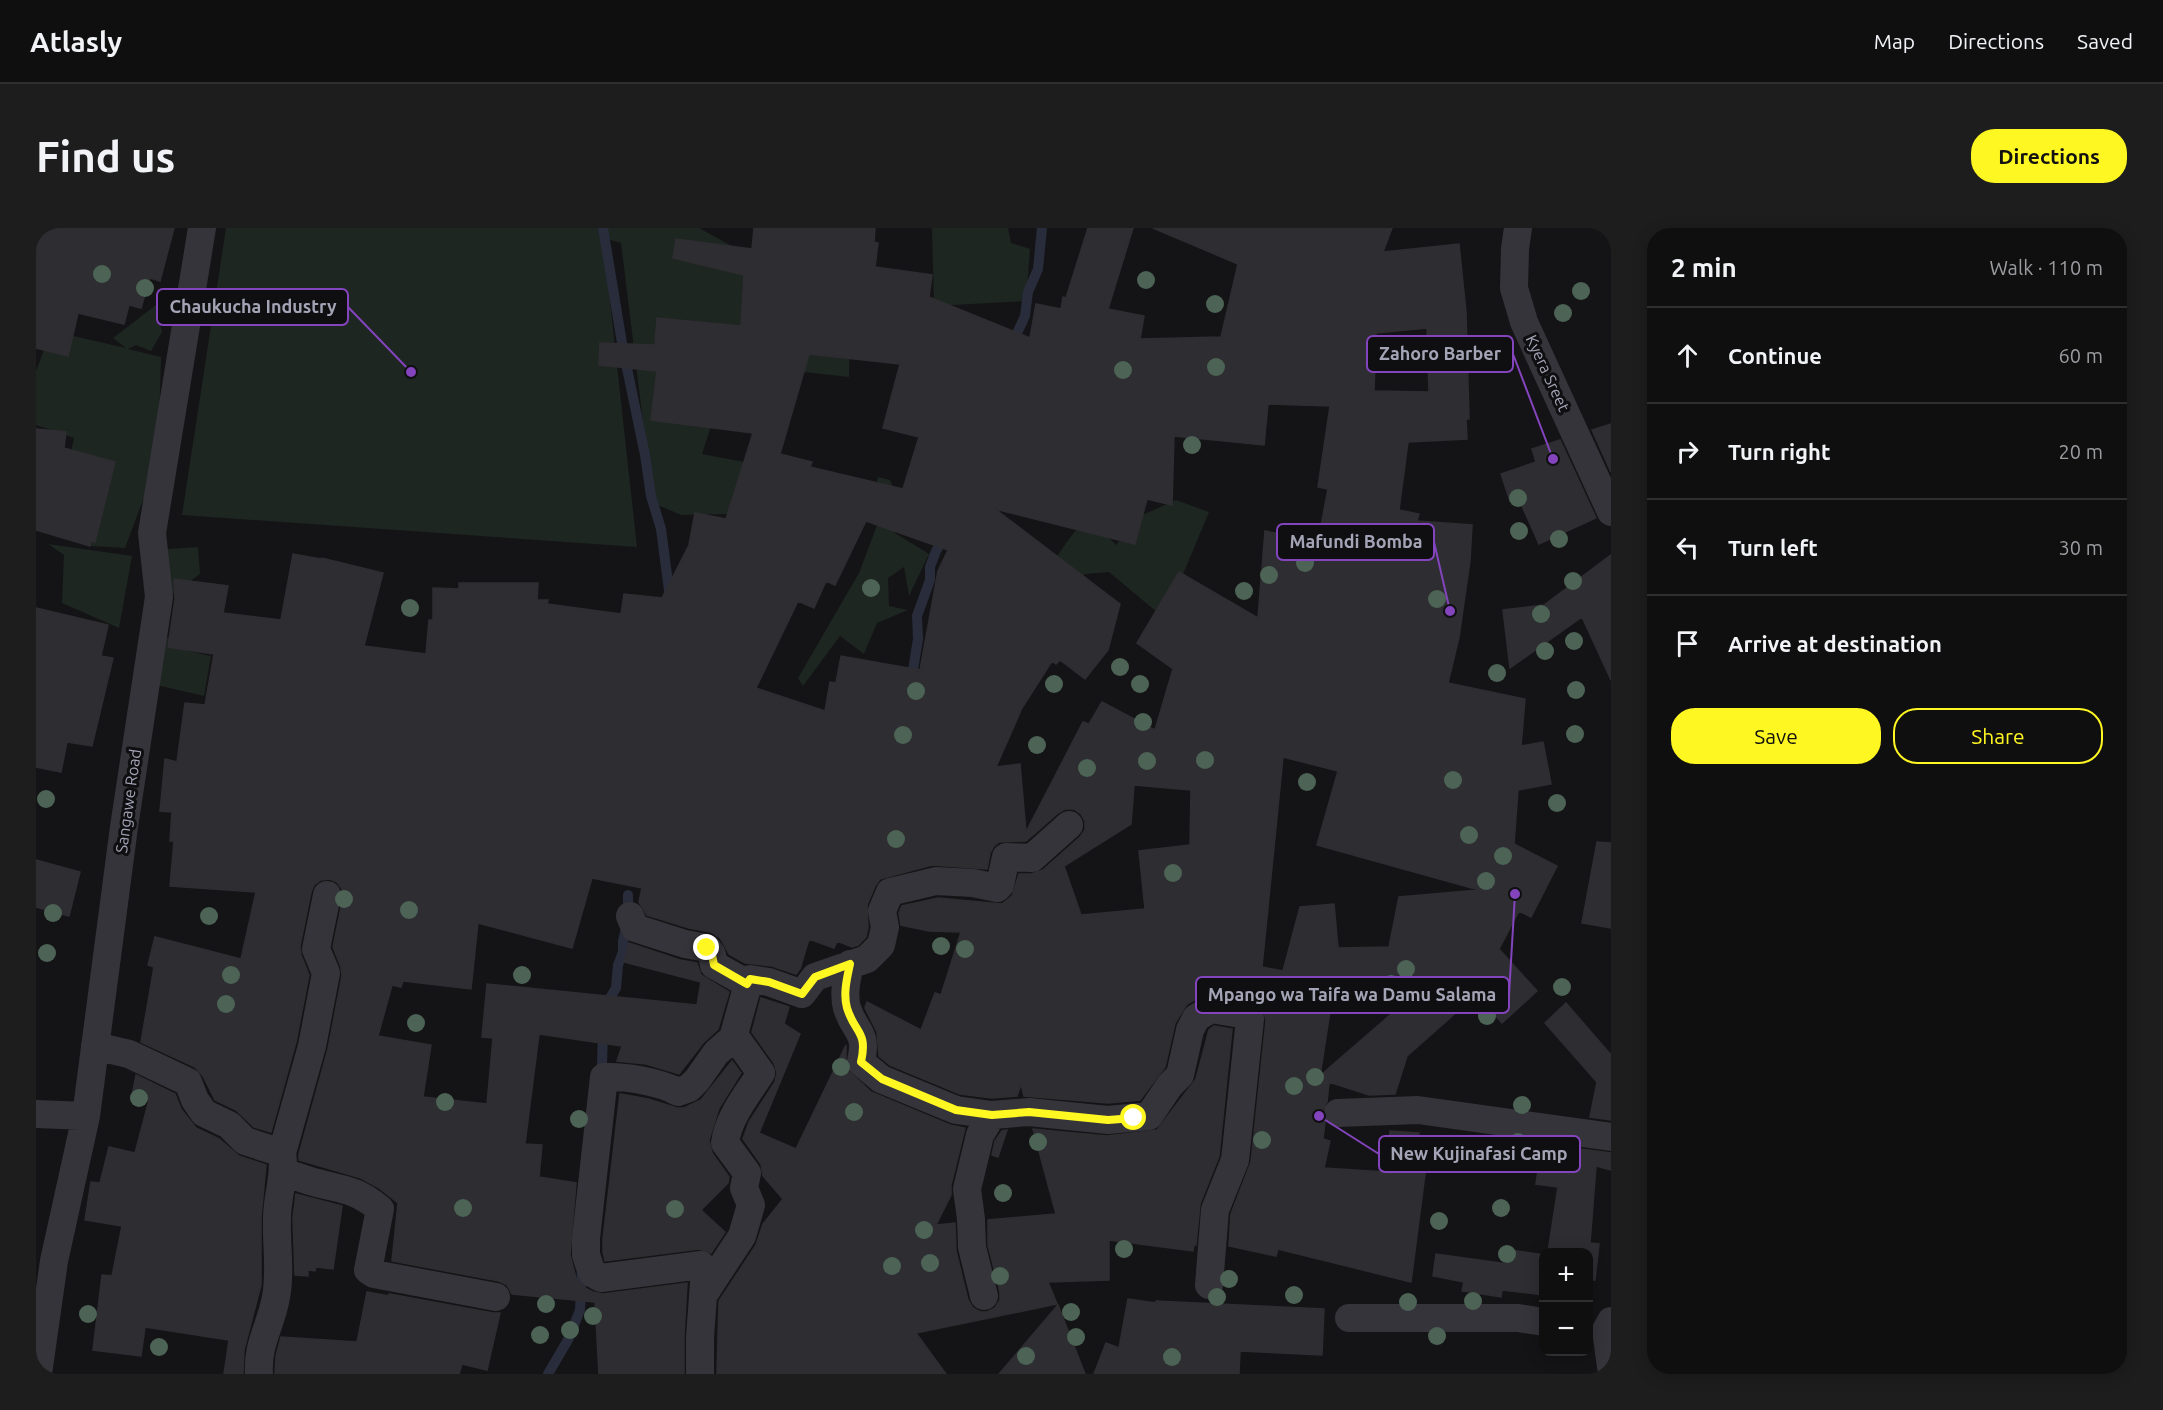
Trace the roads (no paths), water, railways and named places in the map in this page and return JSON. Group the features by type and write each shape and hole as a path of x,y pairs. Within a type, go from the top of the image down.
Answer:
{"street":[{"name":"Sangawe Road","path":"40,1373 48,1236 87,1116 124,826 159,597 152,533 201,228"},
{"name":"Kyera Sreet","path":"1518,228 1514,288 1524,322 1611,512"},
{"path":"700,1374 705,1269 701,1264 601,1278 592,1273 586,1256 586,1238 604,1077 620,1076 683,1092 698,1080 716,1053 733,1038 750,979 769,982 802,994 815,977 867,959 881,945 885,927 882,911 890,892 936,881 997,888 1000,885 1006,857 1032,858 1069,825"},
{"path":"259,1374 258,1357 276,1297 278,1251 276,1217 282,1164 312,1046 326,973 316,949 327,896"},
{"path":"630,916 635,928 685,944 707,948 712,955 714,965 747,984"},
{"path":"850,964 845,986 847,1008 865,1045 861,1062 882,1079 956,1110 992,1115 1029,1112 1108,1120 1149,1116 1170,1085 1180,1075 1190,1030 1196,1018 1211,1009 1247,1016 1250,1019 1235,1160 1215,1210 1209,1285"},
{"path":"704,1294 742,1236 751,1205 744,1188 747,1173 725,1143 726,1132 761,1073 736,1038 733,1038"},
{"path":"95,1046 129,1054 188,1082 195,1100 204,1113 229,1125 245,1141 282,1164 291,1174 310,1181 354,1191 380,1209 368,1270 374,1274 496,1297"},
{"path":"1338,1113 1418,1110 1611,1137"},
{"path":"36,1114 87,1116"},
{"path":"984,1296 972,1247 972,1219 967,1189 980,1135 992,1115"},
{"path":"1349,1318 1518,1318 1539,1321"},
{"path":"1602,1326 1611,1367"}],"waterway":[{"path":"603,228 651,496 661,529 670,598"},
{"path":"1012,344 1025,316 1028,292 1038,269 1042,228"},
{"path":"911,682 918,639 917,616 930,580 930,567 945,536"},
{"path":"610,1008 612,1003 610,998 616,988 618,965 623,952 628,920 628,895"},
{"path":"600,1075 603,1031"},
{"path":"548,1374 569,1338 580,1310 582,1268"}],"place":[{"name":"Chaukucha Industry","path":"411,372"},
{"name":"Zahoro Barber","path":"1553,459"},
{"name":"Mafundi Bomba","path":"1450,611"},
{"name":"Mpango wa Taifa wa Damu Salama","path":"1515,894"},
{"name":"New Kujinafasi Camp","path":"1319,1116"}]}
